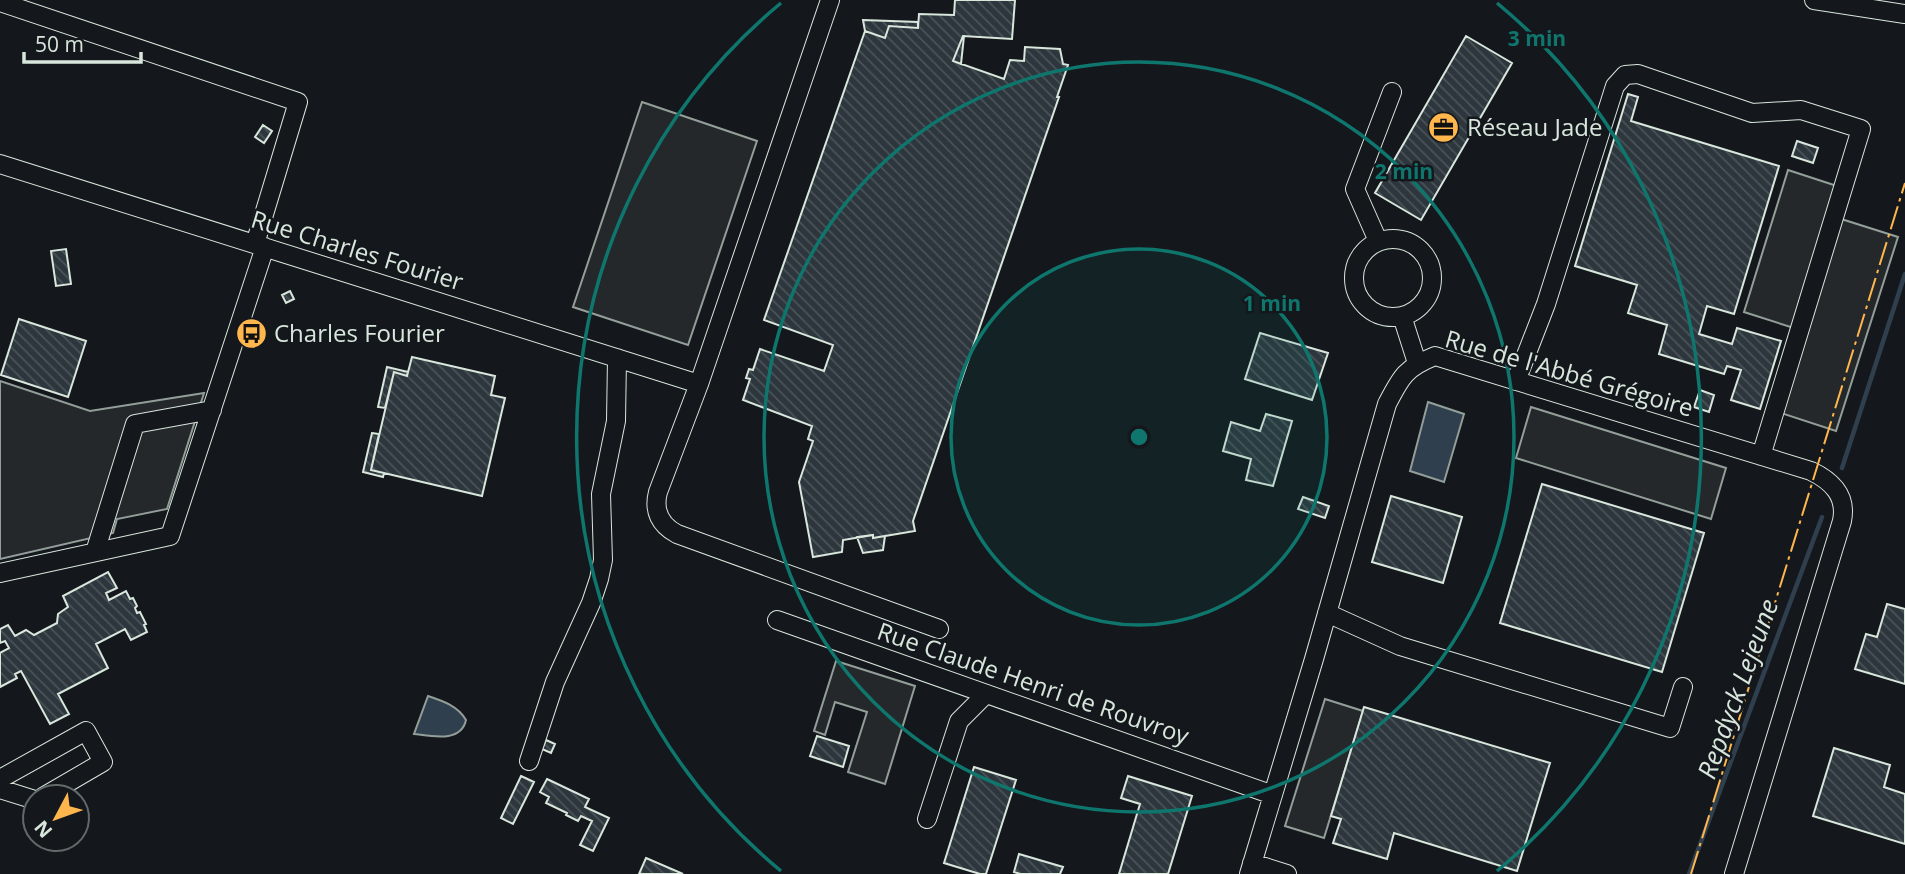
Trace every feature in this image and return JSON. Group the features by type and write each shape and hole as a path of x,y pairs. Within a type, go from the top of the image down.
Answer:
{"street":[{"path":"830,0 699,384 656,500 658,514 665,527 677,534 939,629"},
{"path":"1814,0 1905,14"},
{"path":"0,2 298,102 260,246 212,410 170,536 0,573"},
{"path":"1516,381 1546,304 1615,86 1625,75 1638,74 1752,113 1801,110 1861,129 1761,456"},
{"path":"1378,242 1355,190 1392,92"},
{"name":"Rue Charles Fourier","path":"0,164 699,384"},
{"path":"1404,240 1424,255 1430,267 1431,286 1428,296 1412,312 1402,316 1378,315 1368,309 1355,290 1353,278 1360,256 1368,247 1378,242 1404,240"},
{"path":"1402,316 1417,363"},
{"name":"Rue de l'Abbé Grégoire","path":"1250,869 1387,404 1401,377 1417,363 1435,356 1811,471 1836,488 1843,503 1843,516 1734,874"},
{"path":"528,761 555,682 599,579 603,560 601,494 614,432 617,358"},
{"path":"95,552 135,425 212,410"},
{"path":"1327,613 1400,646 1670,728 1683,687"},
{"name":"Rue Claude Henri de Rouvroy","path":"777,620 1273,794"},
{"path":"927,819 959,721 986,694"},
{"path":"0,779 86,730 103,762 67,783"},
{"path":"0,789 21,796"},
{"path":"1250,869 1287,874"}],"shaded area":[{"path":"642,102 757,141 688,345 573,307"},
{"path":"1788,170 1843,188 1835,217 1898,237 1836,431 1775,411 1800,330 1744,312"},
{"path":"0,381 90,411 204,393 167,509 117,519 113,533 0,559"},
{"path":"1531,407 1726,468 1711,519 1516,458"},
{"path":"836,661 915,686 885,784 848,772 867,712 835,702 825,735 814,731"},
{"path":"1325,699 1363,711 1324,838 1285,826"}],"water":[{"path":"1428,402 1464,414 1444,482 1410,471"},
{"path":"428,696 450,705 463,715 466,720 458,732 437,737 414,734"}],"building":[{"path":"955,0 1015,0 1012,39 963,36 953,61 1004,79 1010,60 1024,61 1025,47 1060,49 1063,64 1068,65 913,521 915,531 843,540 842,552 813,557 799,482 813,441 808,439 812,426 743,400 750,379 746,378 749,369 753,370 760,349 824,371 833,345 764,320 865,31 885,38 889,26 918,28 919,14 954,15"},
{"path":"863,20 918,22 918,28 889,26 885,38 865,31"},
{"path":"964,36 961,64 953,61"},
{"name":"Réseau Jade","path":"1466,36 1512,63 1421,220 1375,193"},
{"path":"1628,94 1638,97 1631,121 1779,166 1734,314 1707,306 1699,334 1732,344 1737,328 1781,341 1760,409 1731,400 1741,370 1727,366 1724,374 1659,354 1667,325 1628,313 1637,285 1575,266"},
{"path":"263,125 272,131 264,143 255,137"},
{"path":"1797,141 1818,148 1813,163 1792,156"},
{"path":"66,249 71,284 56,286 51,251"},
{"path":"290,291 294,299 286,303 282,295"},
{"path":"19,319 86,341 68,397 1,375"},
{"path":"1260,333 1328,353 1312,400 1245,379"},
{"path":"412,357 495,376 491,395 505,398 482,496 371,470 394,372 407,376"},
{"path":"387,367 408,372 407,376 394,372 385,408 378,407"},
{"path":"1700,390 1714,395 1709,412 1694,407"},
{"path":"1266,414 1292,421 1273,486 1246,480 1251,459 1223,451 1231,422 1260,431"},
{"path":"372,433 379,434 371,470 384,473 383,477 363,472"},
{"path":"1542,484 1704,533 1662,672 1500,623"},
{"path":"1391,496 1462,517 1443,583 1372,562"},
{"path":"1303,497 1329,506 1325,518 1298,509"},
{"path":"873,535 873,538 885,536 883,550 863,553 857,537"},
{"path":"108,572 117,588 106,593 109,600 126,591 130,599 133,598 137,613 140,612 146,624 144,625 147,632 131,640 125,629 96,644 108,668 58,694 69,714 50,724 21,671 15,674 17,678 0,687 0,653 9,648 5,641 0,643 0,629 8,625 15,636 26,630 34,635 57,623 58,614 68,607 63,596"},
{"path":"1887,604 1905,609 1905,684 1855,669 1866,634 1877,637"},
{"path":"1364,707 1550,763 1517,871 1394,833 1387,859 1333,843 1341,819 1331,816"},
{"path":"817,736 849,746 843,767 810,756"},
{"path":"546,740 555,744 551,753 542,749"},
{"path":"1834,748 1890,765 1884,787 1905,794 1905,844 1813,816"},
{"path":"974,767 1016,780 986,874 944,863"},
{"path":"521,776 534,782 513,824 501,818"},
{"path":"1128,776 1192,796 1168,874 1119,874 1140,804 1121,798"},
{"path":"547,779 589,799 585,807 609,818 593,851 580,845 592,821 581,816 578,821 546,803 549,797 540,792"},
{"path":"1019,854 1063,867 1060,874 1020,874 1014,872"},
{"path":"646,858 683,874 639,874"}],"waterway":[{"name":"Repdyck Lejeune","path":"1842,468 1905,274"},
{"name":"Repdyck Lejeune","path":"1689,874 1822,517"}],"power":[{"path":"1691,874 1905,183"}],"place":[{"name":"Réseau Jade","path":"1444,128"},
{"name":"Charles Fourier","path":"251,334"}]}
